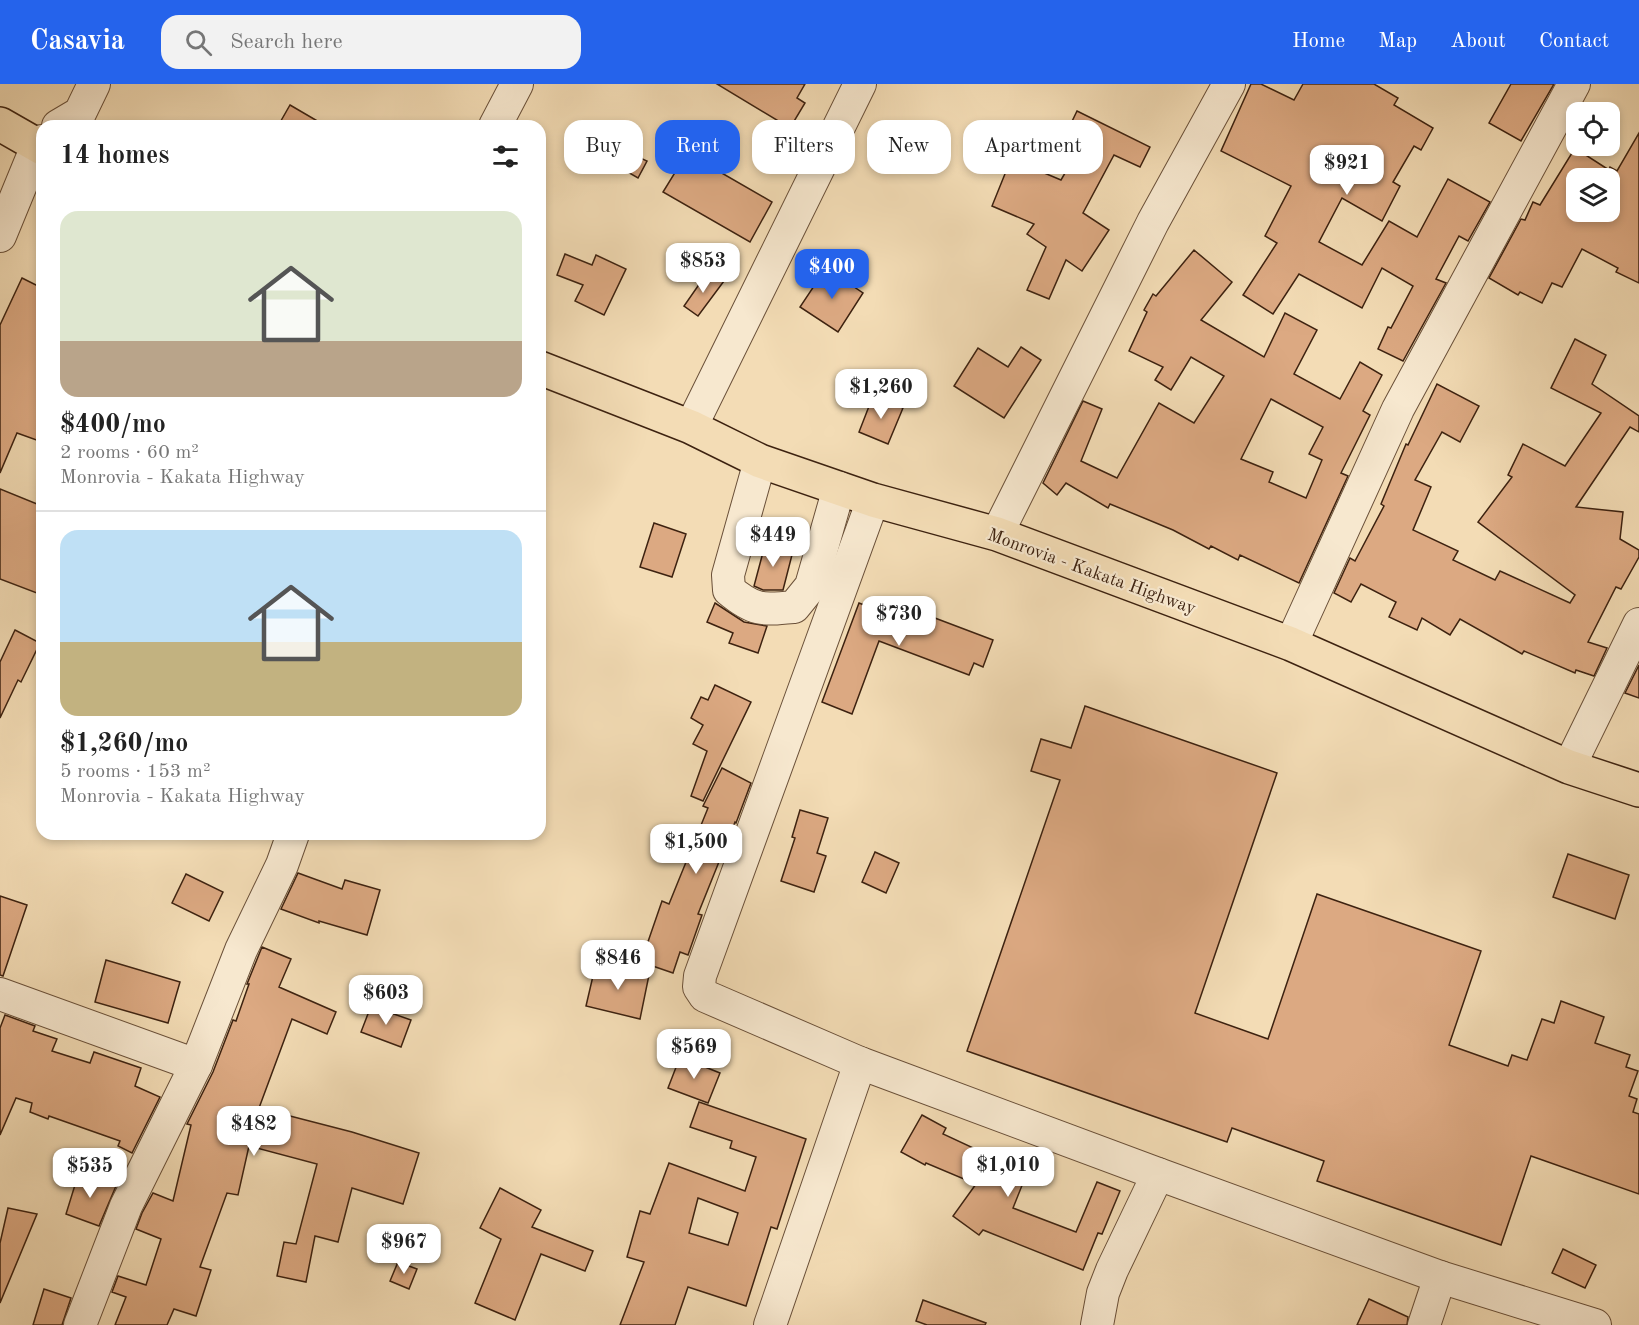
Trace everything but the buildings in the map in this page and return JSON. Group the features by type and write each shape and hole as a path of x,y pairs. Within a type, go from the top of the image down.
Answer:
{"highway":[{"path":"0,124 36,137"},
{"name":"Monrovia - Kakata Highway","path":"546,370 691,427 760,461 873,500 997,534 1291,644 1569,767 1639,790"}],"street":[{"path":"71,120 80,113 94,84"},
{"path":"498,120 517,84"},
{"path":"691,427 860,84"},
{"path":"997,534 1153,222 1229,84"},
{"path":"1291,644 1398,409 1574,84"},
{"path":"0,236 36,159"},
{"path":"760,461 728,575 729,590 744,603 765,610 794,607 811,586 839,488"},
{"path":"873,500 700,976 699,987 705,996 860,1063 1158,1174 1440,1277 1595,1325"},
{"path":"1569,767 1639,624"},
{"path":"80,1325 126,1206 196,1065 241,950 282,866 291,840"},
{"path":"0,994 196,1065"},
{"path":"770,1325 860,1063"},
{"path":"1097,1325 1103,1293 1112,1270 1158,1174"},
{"path":"1424,1325 1440,1277"}]}
